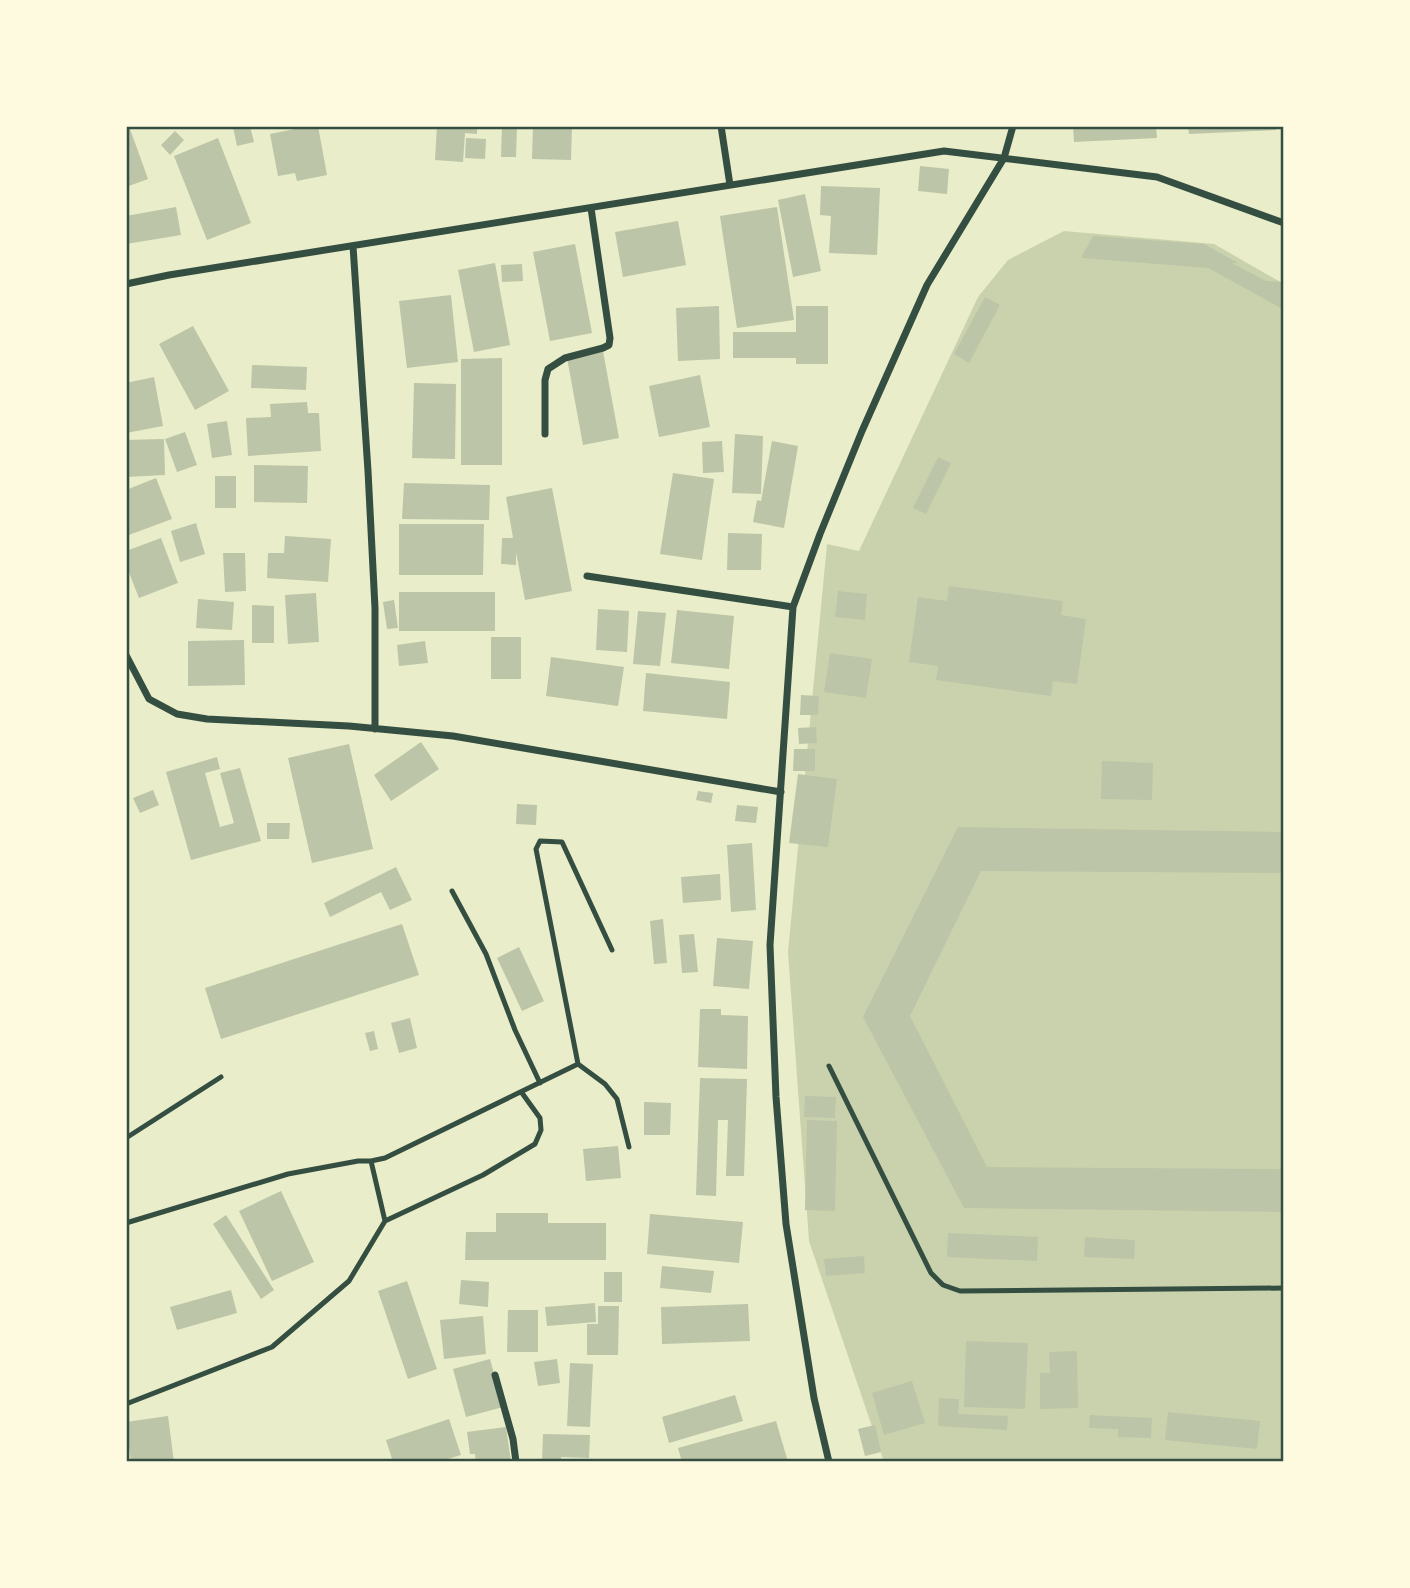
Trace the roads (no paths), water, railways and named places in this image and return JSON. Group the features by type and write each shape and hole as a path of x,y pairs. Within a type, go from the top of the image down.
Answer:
{"street":[{"path":"721,126 730,185"},
{"path":"829,1462 814,1398 786,1224 776,1097 770,945 793,607 862,431 927,285 1004,158 1013,126"},
{"path":"126,284 944,151 1157,177 1284,223"},
{"path":"545,434 545,380 548,369 565,358 609,345 591,208"},
{"path":"353,246 368,471 375,729"},
{"path":"587,576 793,607"},
{"path":"126,654 149,699 177,714 207,719 349,726 453,736 781,792"},
{"path":"495,1375 513,1438 516,1462"}],"lane":[{"path":"612,950 562,842 540,841 536,849 578,1065 605,1084 617,1099 629,1147"},
{"path":"452,891 486,954 515,1030 540,1083"},
{"path":"126,1223 288,1174 385,1158 578,1065"},
{"path":"829,1066 931,1273 943,1285 960,1291 1284,1288"},
{"path":"126,1138 221,1077"},
{"path":"126,1404 272,1347 349,1281 385,1222 483,1175 535,1144 541,1130 540,1118 522,1093"},
{"path":"371,1161 385,1222"}]}
